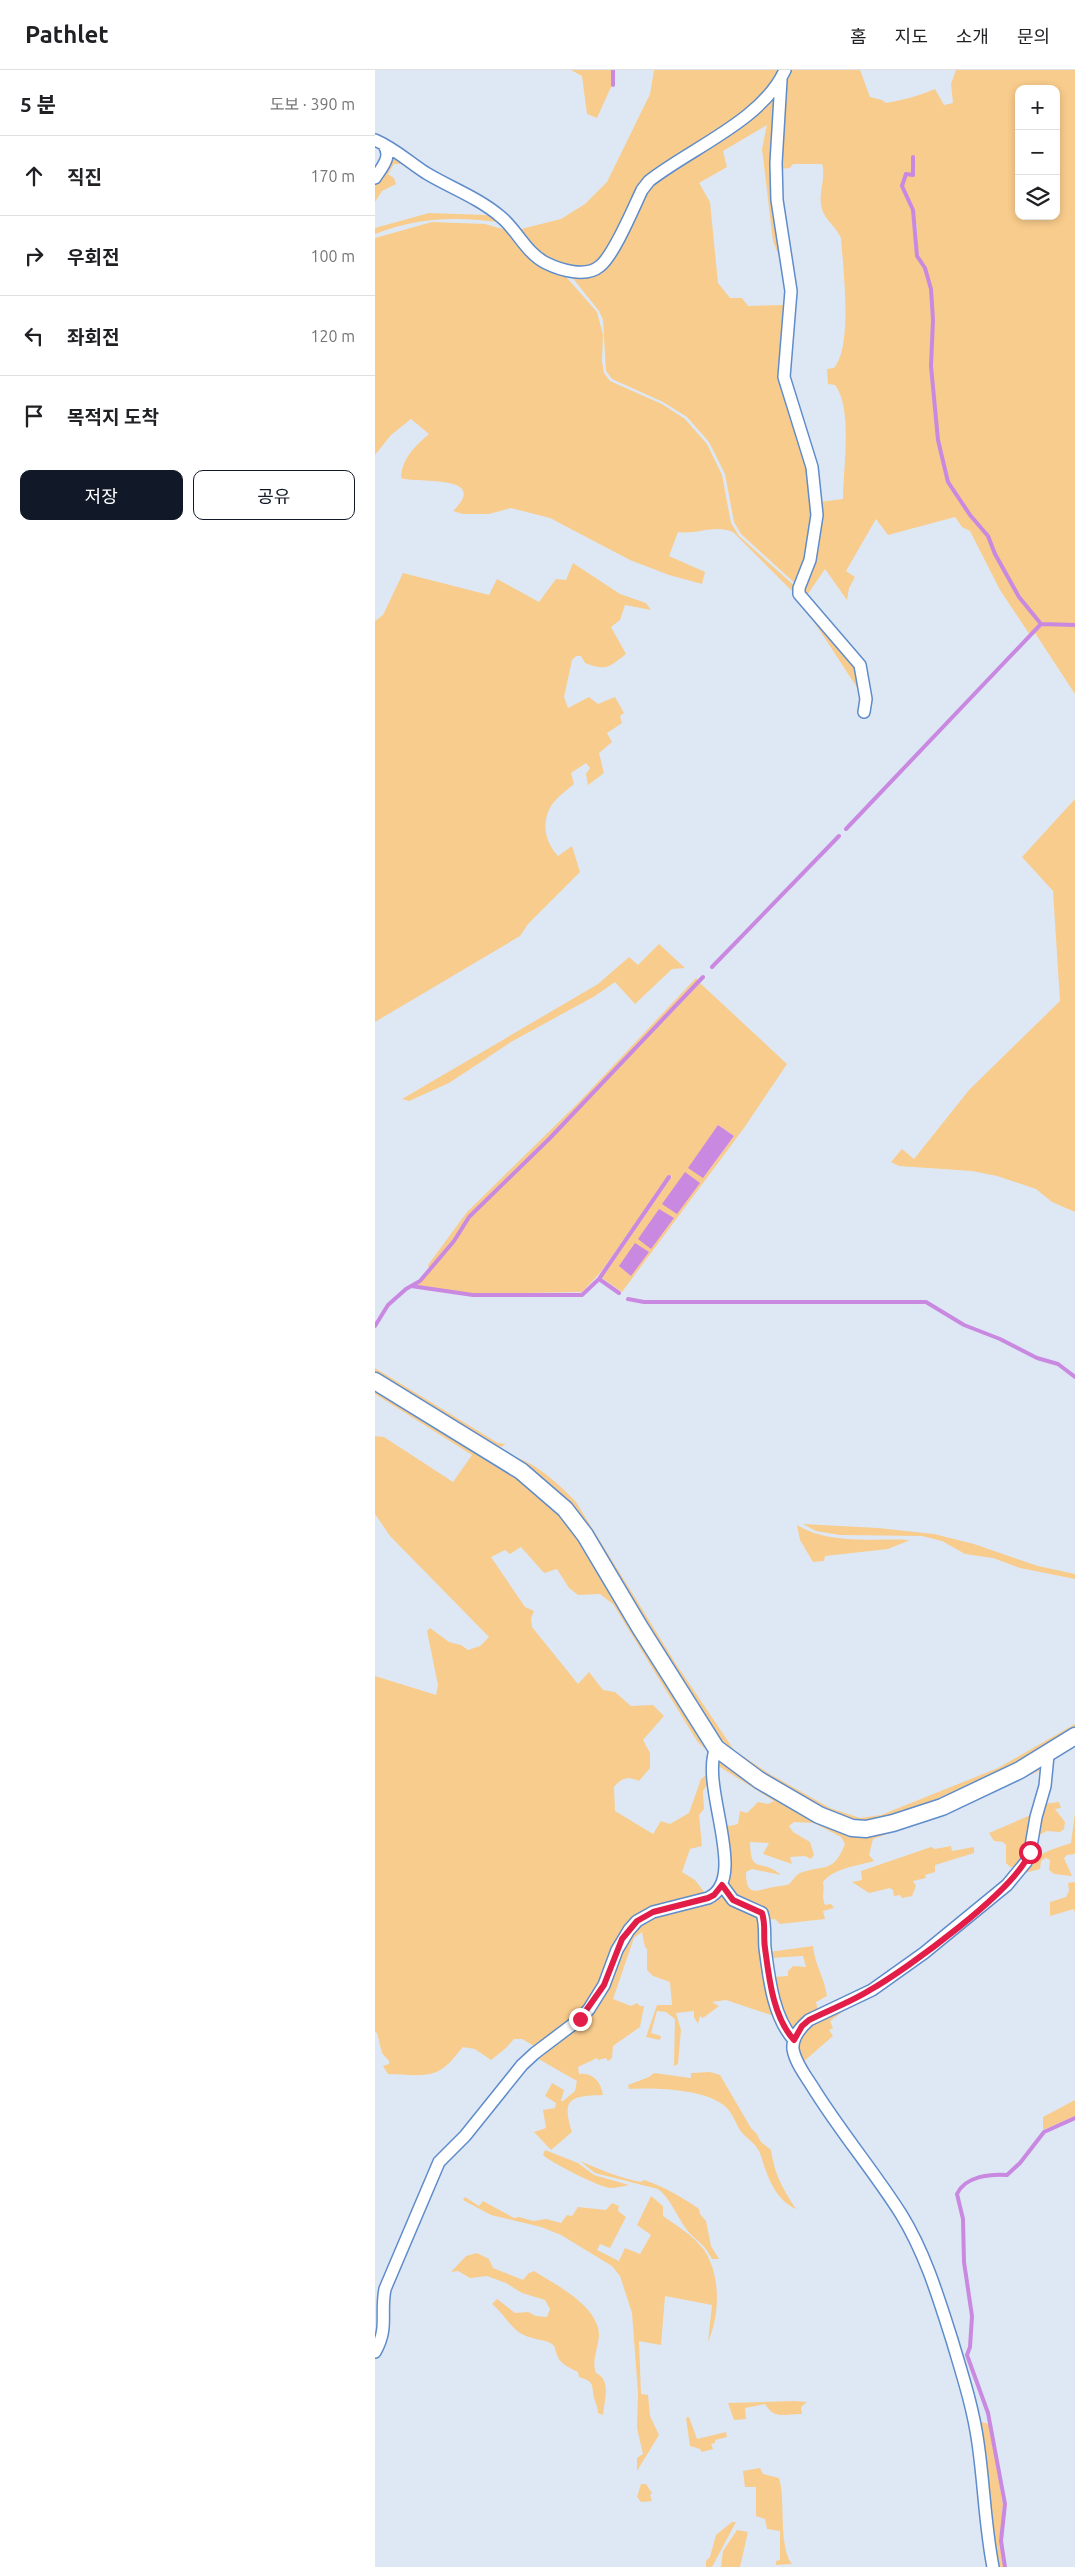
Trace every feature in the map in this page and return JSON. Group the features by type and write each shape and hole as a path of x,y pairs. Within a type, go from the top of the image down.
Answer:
{"main road":[{"path":"375,1381 521,1471 575,1520 716,1748 759,1780 795,1802 838,1824 866,1829 942,1807 1047,1755 1075,1736"}],"street":[{"path":"379,142 426,172 487,206 503,219 528,248 545,262 574,272 589,272 599,267 609,257 642,190 649,181 746,116 766,97 783,75"},
{"path":"783,75 776,163 777,200 791,291 784,377 812,467 817,509 810,560 799,588 799,594 860,665 866,699 863,712"},
{"path":"375,178 388,156 387,149 379,142"},
{"path":"375,2352 385,2327 383,2300 385,2289 439,2162 465,2136 522,2065 580,2019 589,2009 604,1985 622,1939 637,1921 653,1912 708,1898 714,1895 722,1885 725,1864 711,1764 716,1748"},
{"path":"993,2567 987,2535 978,2442 969,2397 932,2277 909,2227 827,2112 793,2050 794,2040 802,2026 809,2020 872,1990 924,1953 1007,1885 1026,1862 1030,1852 1036,1817 1045,1786 1047,1755"},
{"path":"722,1885 733,1900 762,1913 765,1924 765,1947 773,1994 783,2024 794,2040"}],"shaded area":[{"path":"571,70 612,70 612,85 597,118 587,114 582,76"},
{"path":"654,70 782,70 750,110 660,170 608,254 588,270 548,263 517,230 561,219 585,204 607,182 650,94"},
{"path":"789,70 860,70 870,97 886,103 911,98 935,89 944,105 953,103 951,84 956,70 1075,70 1075,625 1041,623 1020,596 995,553 989,536 971,515 948,481 936,422 931,366 933,320 931,289 925,268 918,256 917,227 913,210 903,186 906,175 913,175 913,155 912,174 905,174 902,186 912,210 917,256 924,268 930,289 932,320 930,366 935,422 947,482 970,516 988,536 994,554 1019,597 1040,624 1030,635 1000,590 970,531 962,527 955,517 888,535 876,519 846,571 855,577 849,588 847,600 825,569 805,598 803,595 819,502 843,499 846,439 844,408 841,395 835,385 828,384 827,369 834,368 840,357 845,325 845,287 841,238 826,218 821,204 822,164 793,164 790,168 779,169 786,80"},
{"path":"778,87 783,260 780,259 773,241 762,149 767,125 723,151 727,167 699,183 710,202 718,283 730,298 742,298 748,306 783,305 785,293 789,292 782,374 811,474 812,535 797,585 741,534 734,522 725,474 709,442 687,417 663,402 612,379 606,371 603,320 599,311 567,271 597,270 643,191"},
{"path":"390,154 484,211 425,180 401,164 394,164 388,174 394,178 396,184 382,191 375,202 375,183"},
{"path":"429,213 486,215 500,218 497,222 466,219 435,220 405,225 375,234 375,228"},
{"path":"432,222 485,224 506,230 561,271 597,312 603,335 602,361 604,373 610,381 662,404 685,419 707,444 722,475 731,523 739,536 798,589 858,668 864,698 797,596 733,532 712,529 685,533 678,532 669,556 705,572 702,584 669,575 630,560 550,518 511,508 489,514 463,514 453,511 462,499 463,491 457,485 447,482 401,478 407,458 414,448 429,434 411,419 391,435 375,455 375,238"},
{"path":"573,563 620,594 646,603 651,610 625,605 620,620 611,627 626,654 611,665 598,667 585,663 581,656 576,656 572,660 564,697 568,708 589,697 598,704 615,697 624,713 620,716 622,723 607,733 612,742 599,753 604,773 588,785 586,774 590,768 586,763 571,773 574,784 553,803 546,819 547,839 550,845 558,856 572,846 580,872 528,924 520,936 375,1022 375,621 383,615 403,573 489,595 497,579 539,602 556,579 566,580"},
{"path":"1068,624 1075,626 1075,694 1035,633 1042,625"},
{"path":"1075,799 1075,1212 1052,1202 1036,1189 997,1176 972,1171 899,1166 891,1162 902,1149 914,1159 969,1090 1060,1001 1053,891 1022,857"},
{"path":"659,944 685,968 672,969 635,1004 615,982 595,996 511,1042 449,1083 409,1101 402,1099 598,984 629,957 638,965"},
{"path":"696,978 698,980 550,1137 468,1217 453,1240 429,1269 428,1265 467,1212 577,1104"},
{"path":"700,983 787,1064 744,1128 622,1292 602,1278 672,1176 669,1175 601,1272 582,1292 469,1294 416,1286 455,1242 470,1218 551,1139","holes":["718,1125 734,1136 703,1178"]},
{"path":"718,1125 734,1136 703,1178 688,1168"},
{"path":"685,1172 700,1183 677,1214 662,1204"},
{"path":"659,1209 674,1218 651,1249 638,1239"},
{"path":"635,1243 649,1252 631,1276 619,1266"},
{"path":"375,1368 498,1443 506,1444 497,1449 375,1375"},
{"path":"375,1388 519,1478 572,1527 706,1750 697,1741 613,1604 600,1594 578,1595 569,1588 557,1569 544,1573 521,1547 510,1554 505,1550 491,1557 525,1607 534,1611 531,1618 532,1627 578,1684 589,1672 603,1690 615,1692 631,1706 653,1705 664,1716 643,1740 650,1753 650,1768 639,1781 625,1779 614,1787 615,1811 653,1834 661,1821 670,1824 689,1813 701,1779 706,1775 707,1785 703,1791 704,1809 699,1815 702,1846 690,1849 682,1872 695,1880 705,1893 648,1908 638,1913 622,1930 588,2006 536,2047 522,2039 514,2039 491,2060 475,2049 463,2047 441,2070 419,2075 388,2074 383,2066 389,2064 389,2061 382,2053 377,2033 375,2032 375,1676 436,1695 438,1685 427,1631 430,1628 449,1642 461,1645 468,1650 480,1646 489,1637 390,1536 375,1514 375,1436 384,1437 453,1482 472,1455 375,1394"},
{"path":"513,1456 531,1464 547,1475 576,1502 676,1664 734,1750 768,1773 830,1808 860,1818 881,1815 998,1768 1075,1724 1075,1728 999,1773 898,1815 876,1821 845,1821 780,1786 723,1746 595,1541 511,1458"},
{"path":"803,1524 878,1528 934,1534 974,1544 1038,1566 1075,1574 1075,1579 1020,1568 993,1558 965,1554 942,1541 922,1536 840,1535 816,1531"},
{"path":"797,1525 823,1536 837,1538 910,1540 888,1549 825,1556 824,1561 813,1562 800,1540"},
{"path":"720,1762 771,1795 836,1830 974,1797 1038,1769 1041,1770 953,1811 873,1839 869,1855 874,1861 839,1871 823,1882 825,1905 831,1904 834,1908 823,1911 825,1919 780,1924 775,1919 766,1920 736,1898 727,1885 722,1823 730,1826 738,1824 740,1811 747,1813 758,1802 768,1804 774,1801 720,1767 715,1766","holes":["794,1822 814,1823 841,1837 845,1844 836,1860 827,1866 800,1873 787,1885 757,1891 750,1889 746,1880 746,1872 752,1869 781,1875 774,1870 755,1863 752,1859 750,1842 769,1843 763,1854 792,1864 790,1857 805,1856 811,1859 814,1855 810,1842 793,1832 789,1826"]},
{"path":"1059,1802 1061,1808 1055,1809 1065,1822 1064,1829 1060,1832 1047,1831 1035,1837 1043,1804"},
{"path":"1075,1813 1075,1854 1067,1855 1064,1858 1072,1876 1054,1874 1049,1870 1050,1860 1046,1858 1041,1861 1040,1869 1021,1874 1031,1861 1037,1857 1071,1843"},
{"path":"1033,1814 1027,1845 1019,1866 1010,1867 1006,1863 1006,1845 1003,1842 994,1841 989,1833"},
{"path":"951,1846 952,1851 974,1847 974,1853 935,1865 935,1872 925,1875 926,1878 913,1881 916,1886 912,1896 902,1898 900,1895 894,1896 893,1890 890,1888 869,1893 852,1882 862,1880 861,1871 931,1847 935,1849"},
{"path":"1075,1882 1075,1914 1074,1909 1050,1916 1050,1902 1066,1897 1069,1891 1068,1883"},
{"path":"722,1892 759,1915 777,2017 726,2000 712,2002 719,2006 703,2018 700,2016 698,2024 694,2017 694,2011 676,2013 681,2030 678,2064 674,2066 675,2019 666,2012 657,2011 651,2033 661,2036 660,2040 646,2037 657,2005 672,2005 670,1982 653,1976 647,1970 647,1949 642,1932 634,1938 613,1999 631,2006 637,2003 640,2006 644,2006 640,2027 613,2046 612,2058 608,2061 606,2058 598,2060 597,2058 578,2067 579,2074 592,2076 596,2079 603,2095 583,2096 571,2101 568,2112 572,2132 551,2150 534,2132 546,2128 543,2110 555,2108 556,2103 545,2096 552,2083 564,2090 561,2101 563,2101 575,2091 577,2081 535,2057 571,2030 625,1941 646,1918"},
{"path":"813,1946 827,1996 816,2002 818,2011 792,2029 779,2003 774,1977 788,1976 788,1971 793,1966 806,1967 803,1956 770,1958 769,1952"},
{"path":"843,2007 845,2010 830,2021 833,2028 829,2030 833,2036 802,2063 797,2047 803,2029"},
{"path":"710,2072 720,2075 751,2128 761,2142 771,2150 780,2181 796,2209 783,2200 773,2187 759,2152 740,2130 726,2107 706,2096 694,2093 652,2088 629,2089 628,2085 649,2077 654,2073 691,2078 691,2073"},
{"path":"1075,2100 1075,2116 1043,2130 1043,2117"},
{"path":"545,2150 578,2163 594,2175 629,2185 604,2187 575,2174 547,2158 543,2155"},
{"path":"580,2161 625,2178 641,2182 644,2180 651,2182 672,2192 699,2209 700,2214 706,2221 711,2246 719,2259 712,2259 703,2246 687,2230 663,2193 658,2189 595,2173"},
{"path":"651,2196 663,2206 663,2216 690,2235 704,2250 710,2260 717,2295 715,2320 708,2342 712,2305 665,2296 661,2345 639,2341 641,2394 648,2395 650,2416 659,2435 637,2471 637,2458 643,2454 637,2428 638,2393 632,2313 620,2276 612,2266 561,2235 541,2227 491,2215 463,2200 465,2197 479,2206 483,2201 514,2218 519,2217 533,2221 546,2219 561,2223 567,2215 572,2216 578,2207 606,2210 612,2203 619,2206 618,2211 626,2217 610,2248 600,2244 597,2250 619,2261 625,2248 640,2254 651,2235 637,2225"},
{"path":"477,2253 489,2259 493,2268 523,2280 529,2273 534,2271 564,2289 584,2305 591,2314 597,2324 599,2334 595,2358 596,2373 601,2376 606,2386 603,2415 598,2413 590,2382 579,2377 578,2372 560,2361 553,2345 520,2333 492,2304 497,2299 515,2313 528,2312 536,2316 547,2317 550,2309 545,2300 522,2293 506,2283 487,2276 470,2278 458,2271 451,2272 466,2256"},
{"path":"807,2402 801,2407 802,2414 782,2415 773,2413 765,2404 745,2408 746,2419 734,2420 728,2403"},
{"path":"689,2417 697,2439 726,2432 727,2437 715,2440 715,2443 711,2444 713,2449 702,2452 700,2449 690,2446 686,2418"},
{"path":"978,2421 989,2424 1003,2505 1000,2541 1004,2567 997,2567"},
{"path":"760,2468 763,2474 779,2478 785,2546 792,2564 776,2565 776,2561 780,2560 780,2531 767,2529 765,2519 756,2516 756,2487 745,2487 743,2471"},
{"path":"641,2484 646,2484 652,2493 650,2495 652,2501 641,2502 637,2497"},
{"path":"732,2522 736,2522 712,2567 706,2567 706,2561 710,2557 716,2535"},
{"path":"737,2530 748,2532 740,2567 721,2567 723,2551"}],"waterway":[{"path":"613,70 613,85"},
{"path":"913,157 913,175 906,174 902,186 913,210 917,256 925,268 931,289 933,320 931,366 938,440 948,482 970,515 988,536 995,554 1019,597 1041,624 1075,625"},
{"path":"846,829 1041,624"},
{"path":"712,967 839,836"},
{"path":"375,1326 388,1305 406,1289 420,1281 454,1241 469,1217 550,1138 703,977"},
{"path":"411,1286 473,1295 582,1295 599,1279 669,1177"},
{"path":"599,1279 619,1293"},
{"path":"628,1299 644,1302 926,1302 964,1325 1000,1339 1037,1358 1058,1364 1075,1377"},
{"path":"1005,2567 1001,2541 1005,2504 988,2413 967,2355 970,2347 972,2316 964,2262 963,2219 957,2194 966,2183 979,2177 1007,2175 1020,2163 1044,2132 1075,2118"}],"route":[{"path":"580,2019 589,2009 604,1985 622,1939 637,1921 653,1912 708,1898 714,1895 722,1885 733,1900 762,1913 765,1924 765,1947 773,1994 787,2033 794,2040 802,2026 809,2020 872,1990 924,1953 982,1907 1007,1885 1026,1862 1030,1852"}]}
